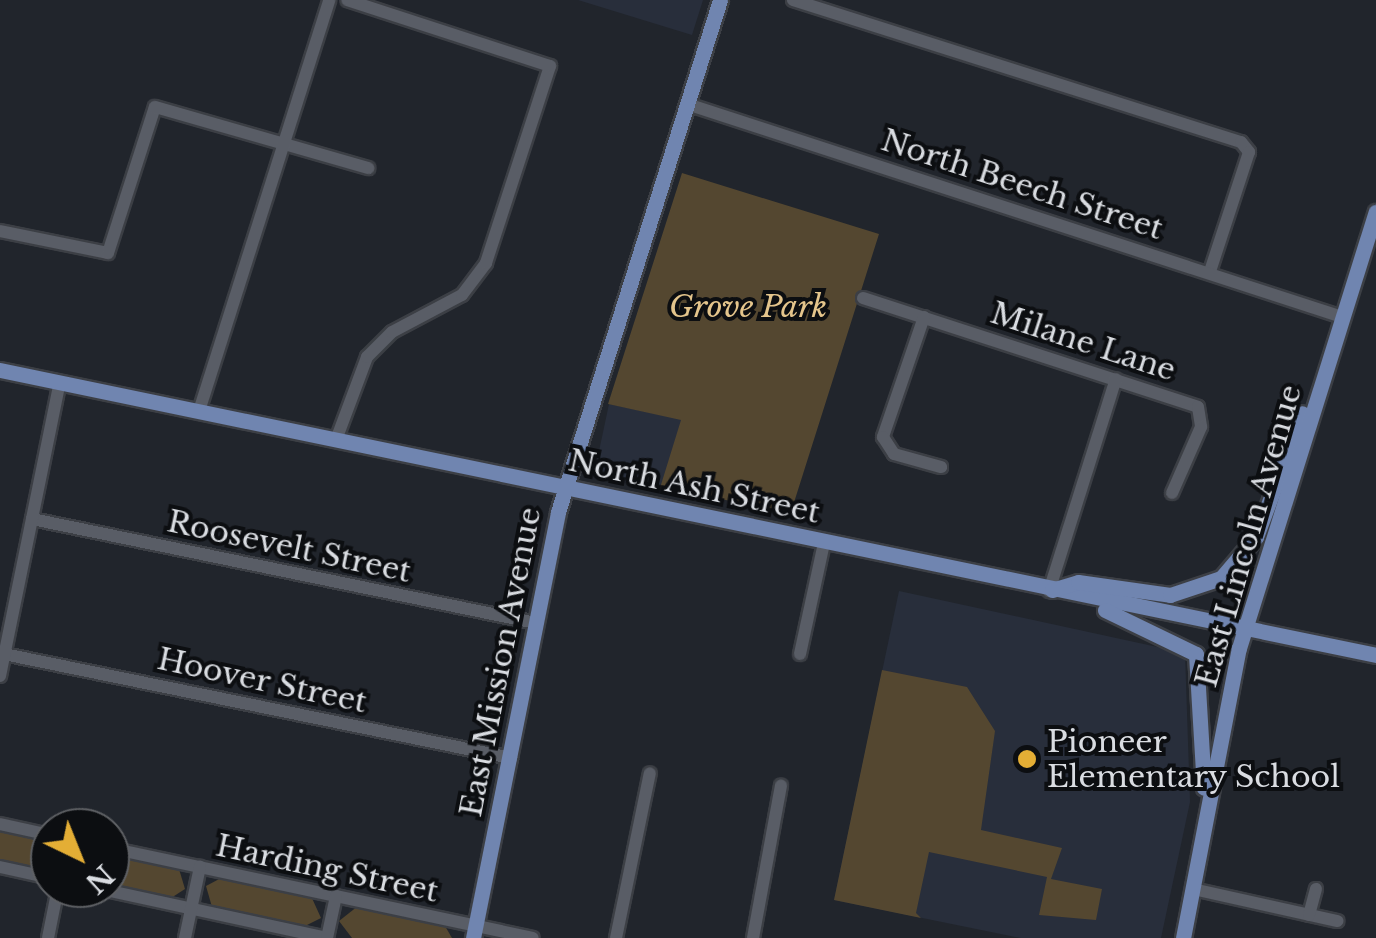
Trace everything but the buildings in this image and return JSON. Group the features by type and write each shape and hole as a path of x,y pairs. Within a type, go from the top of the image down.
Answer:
{"main road":[{"name":"East Mission Avenue","path":"474,932 565,488 720,0"},
{"name":"East Lincoln Avenue","path":"1183,938 1247,630 1376,212"},
{"path":"1049,591 1078,582 1170,596 1204,588 1240,560 1256,538 1342,317"},
{"name":"North Ash Street","path":"0,370 1049,591 1376,655"},
{"path":"1074,596 1196,654 1205,828"}],"street":[{"path":"199,411 329,0"},
{"path":"336,440 366,357 392,332 462,294 486,263 550,66 348,0"},
{"path":"793,0 1242,142 1249,152 1210,271"},
{"name":"North Beech Street","path":"686,104 1342,317"},
{"path":"0,231 108,254 154,107 368,168"},
{"name":"Milane Lane","path":"863,298 1198,407 1201,428 1172,492"},
{"path":"924,317 883,437 894,454 941,466"},
{"path":"1049,591 1116,379"},
{"path":"0,676 60,382"},
{"name":"Roosevelt Street","path":"32,519 536,623"},
{"path":"800,654 824,543"},
{"name":"Hoover Street","path":"4,654 511,758"},
{"path":"616,938 650,773"},
{"path":"753,938 781,786"},
{"path":"0,824 30,831"},
{"name":"Harding Street","path":"130,852 336,896 474,932 533,938"},
{"path":"0,867 30,874"},
{"path":"185,938 200,867"},
{"path":"1309,915 1316,888"},
{"path":"1193,890 1337,921"},
{"path":"130,895 327,938 336,896"},
{"path":"48,938 54,908"}],"shaded area":[{"path":"578,0 703,0 692,35"},
{"path":"609,404 682,420 667,491 594,475"},
{"name":"Pioneer Elementary School","path":"899,591 1185,653 1190,802 1161,938 1021,938 834,900"}],"green space":[{"name":"Grove Park","path":"682,173 879,234 791,512 660,488 681,420 608,404"},
{"path":"882,670 967,687 995,731 981,830 1062,848 1051,879 1102,889 1096,920 1039,915 1047,877 929,852 916,913 921,918 834,900"},
{"path":"0,829 30,837 30,868 0,862"},
{"path":"130,858 179,869 185,889 171,898 130,890"},
{"path":"223,877 311,896 321,918 303,927 212,907 206,886"},
{"path":"358,906 445,926 452,938 352,938 339,921"}],"place":[{"name":"Pioneer Elementary School","path":"1027,759"}]}
